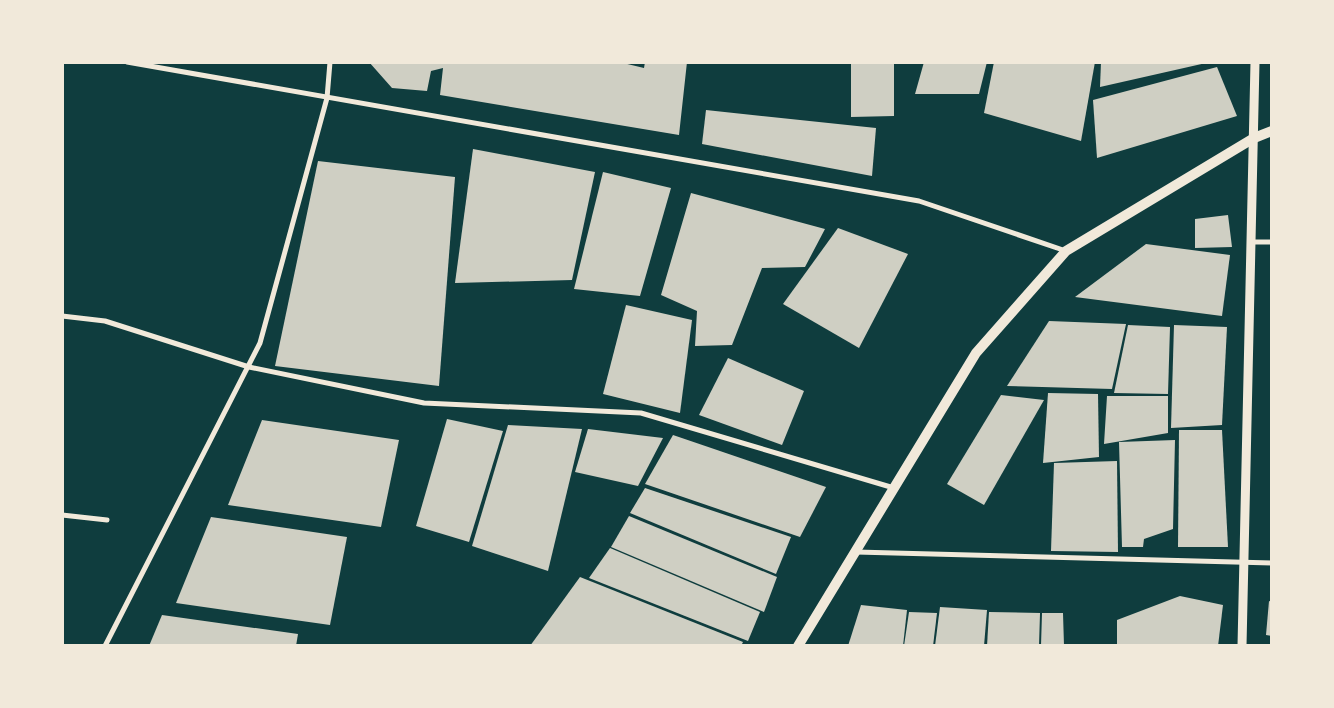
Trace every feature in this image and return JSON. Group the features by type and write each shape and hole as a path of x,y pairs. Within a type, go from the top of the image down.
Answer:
{"main road":[{"path":"798,646 976,353 1066,251 1254,138 1272,131"}],"street":[{"path":"127,62 919,201 1066,251"},
{"path":"104,646 260,343 327,98 330,62"},
{"path":"1242,646 1255,62"},
{"path":"1251,242 1272,242"},
{"path":"62,316 105,320 249,366 424,403 641,413 894,488"},
{"path":"62,515 107,520"},
{"path":"856,552 1272,563"}],"building":[{"path":"369,62 619,62 644,68 645,62 687,62 679,135 440,95 443,68 431,71 427,91 392,88"},
{"path":"851,62 894,62 894,116 851,117"},
{"path":"924,62 987,62 979,94 915,94"},
{"path":"994,62 1095,62 1081,141 984,113"},
{"path":"1101,62 1206,62 1206,63 1100,87"},
{"path":"1217,67 1237,116 1097,158 1093,100"},
{"path":"706,110 876,128 872,176 702,144"},
{"path":"473,149 595,172 572,280 455,283"},
{"path":"318,161 455,177 439,386 275,366"},
{"path":"603,172 671,188 640,296 574,289"},
{"path":"691,193 825,229 805,267 762,268 732,345 695,346 697,311 661,295"},
{"path":"1228,215 1232,247 1195,248 1195,219"},
{"path":"838,228 908,254 859,348 783,304"},
{"path":"1146,244 1230,255 1222,316 1075,297"},
{"path":"626,305 692,320 680,413 603,394"},
{"path":"1049,321 1126,324 1112,389 1007,386"},
{"path":"1128,325 1170,327 1168,394 1114,393"},
{"path":"1174,325 1227,327 1222,425 1171,428"},
{"path":"728,358 804,391 782,445 699,415"},
{"path":"1048,393 1098,394 1099,457 1043,463"},
{"path":"1001,395 1044,400 984,505 947,484"},
{"path":"1107,396 1168,396 1168,433 1104,444"},
{"path":"447,419 503,431 469,542 416,526"},
{"path":"262,420 399,440 381,527 228,505"},
{"path":"508,425 582,429 548,571 472,546"},
{"path":"588,429 663,438 638,486 575,472"},
{"path":"1179,430 1222,430 1228,547 1178,547"},
{"path":"673,435 826,487 800,537 645,484"},
{"path":"1175,440 1173,529 1144,539 1143,547 1122,547 1119,442"},
{"path":"1117,461 1118,552 1051,551 1054,463"},
{"path":"645,488 791,537 776,574 630,513"},
{"path":"629,516 777,577 764,612 611,547"},
{"path":"211,517 347,537 330,625 176,603"},
{"path":"610,548 760,612 748,641 589,578"},
{"path":"580,577 743,642 741,646 530,646"},
{"path":"1180,596 1223,605 1218,646 1117,646 1117,620"},
{"path":"1269,601 1272,602 1272,636 1266,635"},
{"path":"861,605 907,610 903,646 848,646"},
{"path":"940,607 987,610 984,646 935,646"},
{"path":"909,612 937,613 933,646 904,646"},
{"path":"989,612 1040,613 1039,646 987,646"},
{"path":"1042,613 1063,613 1064,646 1041,646"},
{"path":"162,615 298,634 296,646 149,646"}]}
